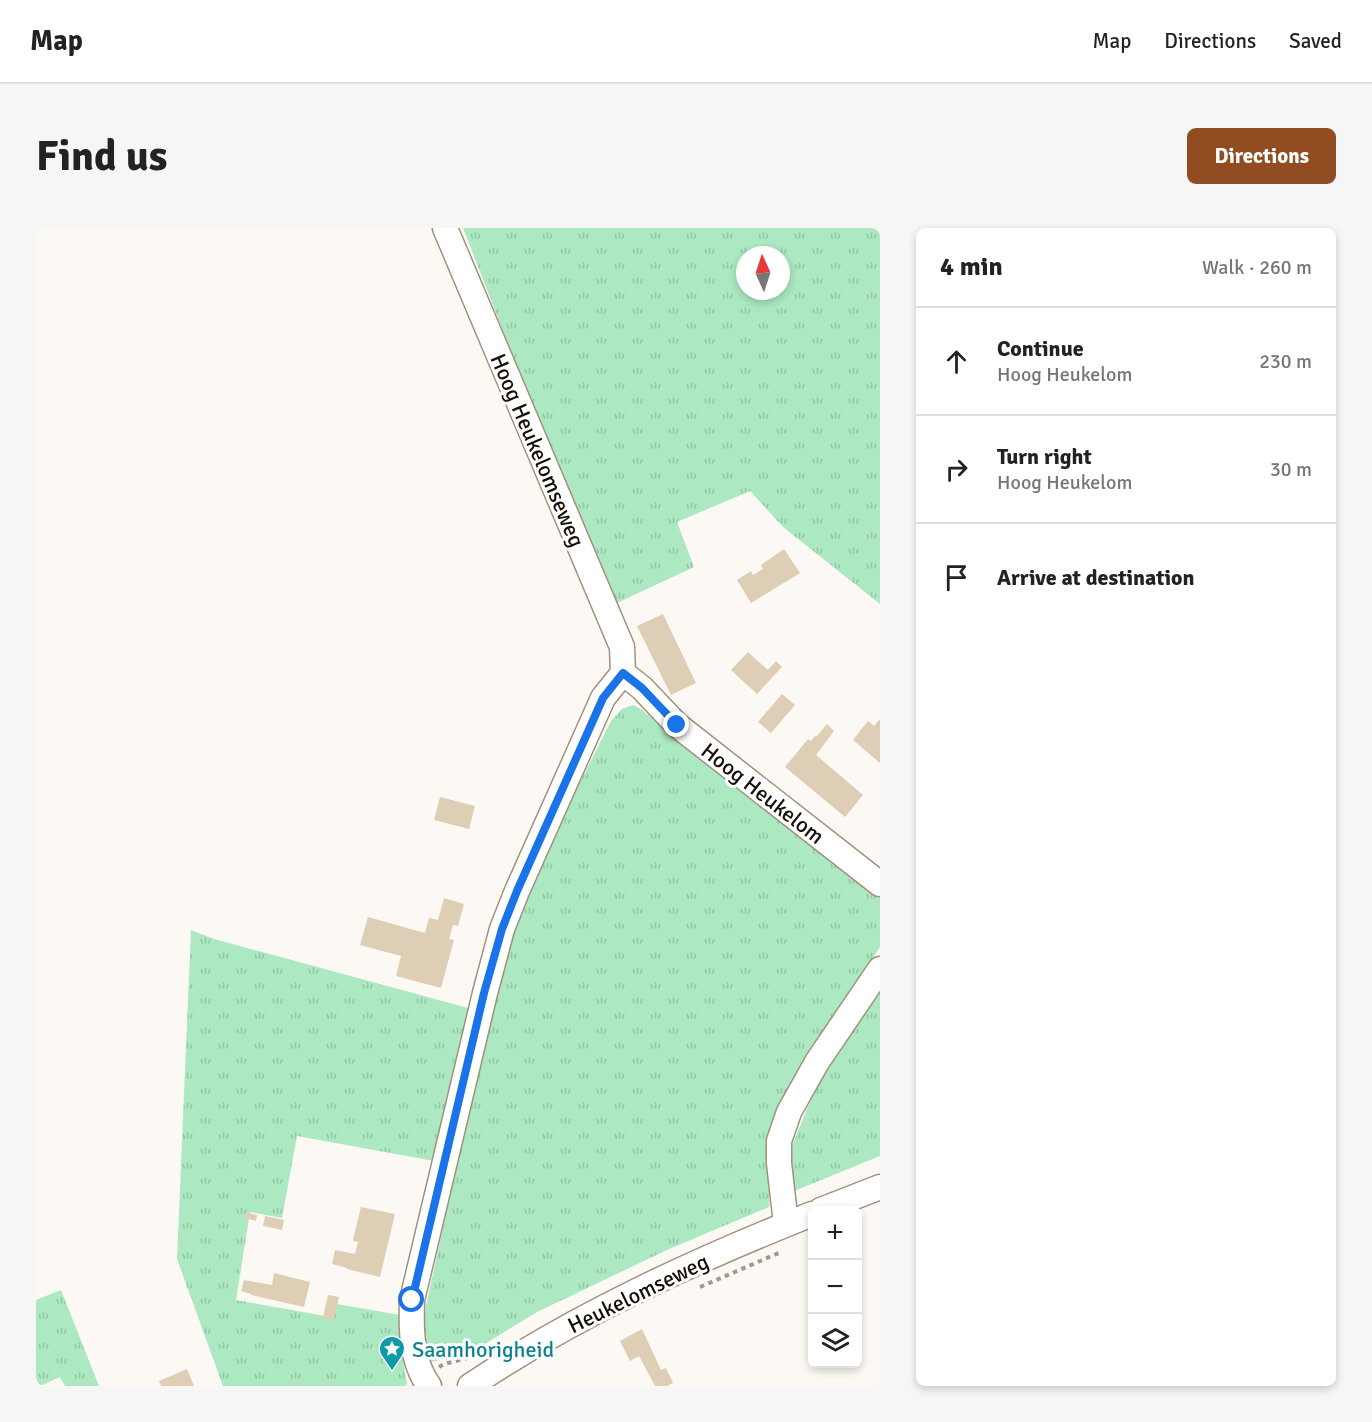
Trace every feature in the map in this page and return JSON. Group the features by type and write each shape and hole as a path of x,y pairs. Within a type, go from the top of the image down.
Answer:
{"street":[{"name":"Hoog Heukelomseweg","path":"445,228 622,647 623,673"},
{"name":"Hoog Heukelom","path":"623,673 642,688 677,725 880,884"},
{"path":"429,1386 417,1364 411,1325 412,1300 484,993 502,929 517,891 603,698 623,673"},
{"path":"786,1224 779,1163 779,1141 789,1112 817,1062 880,969"},
{"path":"831,1206 880,1187"},
{"name":"Heukelomseweg","path":"470,1386 582,1318 687,1268 808,1216"}],"green space":[{"path":"463,228 880,228 880,604 783,527 750,491 677,522 694,567 617,603 528,395"},
{"path":"633,705 880,893 880,947 826,1030 772,1159 769,1207 667,1250 537,1312 467,1355 430,1362 423,1342 426,1306 500,964 526,897 611,721 622,709"},
{"path":"191,930 214,939 468,1008 434,1161 297,1136 282,1218 250,1212 236,1300 325,1316 331,1303 400,1315 402,1355 407,1384 405,1386 223,1386 177,1259"},
{"path":"880,981 880,1156 794,1191 788,1170 792,1146 807,1109 843,1034"},
{"path":"61,1290 99,1386 65,1386 60,1377 36,1386 36,1300"}],"building":[{"path":"784,549 800,573 751,603 737,580 751,571 753,575 763,569 761,565"},
{"path":"663,614 696,683 671,695 637,626"},
{"path":"748,652 768,670 776,661 782,667 757,694 731,670"},
{"path":"782,694 795,705 771,733 758,722"},
{"path":"880,719 880,763 853,740 868,721 874,726"},
{"path":"827,724 834,731 816,755 863,795 845,817 785,767 808,739 811,741"},
{"path":"440,797 475,806 469,829 434,820"},
{"path":"444,898 464,904 458,926 453,925 449,939 454,940 441,988 396,976 401,956 360,945 368,917 425,933 429,918 438,920"},
{"path":"361,1207 395,1214 380,1277 332,1264 335,1250 355,1254 358,1242 353,1239"},
{"path":"246,1212 257,1215 256,1221 244,1218"},
{"path":"265,1216 284,1220 282,1230 263,1226"},
{"path":"274,1273 310,1282 304,1307 241,1291 244,1280 272,1285"},
{"path":"328,1295 339,1297 334,1320 323,1317"},
{"path":"642,1329 661,1370 666,1368 673,1383 667,1386 655,1386 639,1356 630,1361 620,1341"},
{"path":"187,1369 194,1386 161,1386 159,1381"}],"place":[{"name":"Saamhorigheid","path":"392,1372"}],"route":[{"path":"412,1300 484,993 502,929 603,698 623,673 642,688 677,725"}]}
